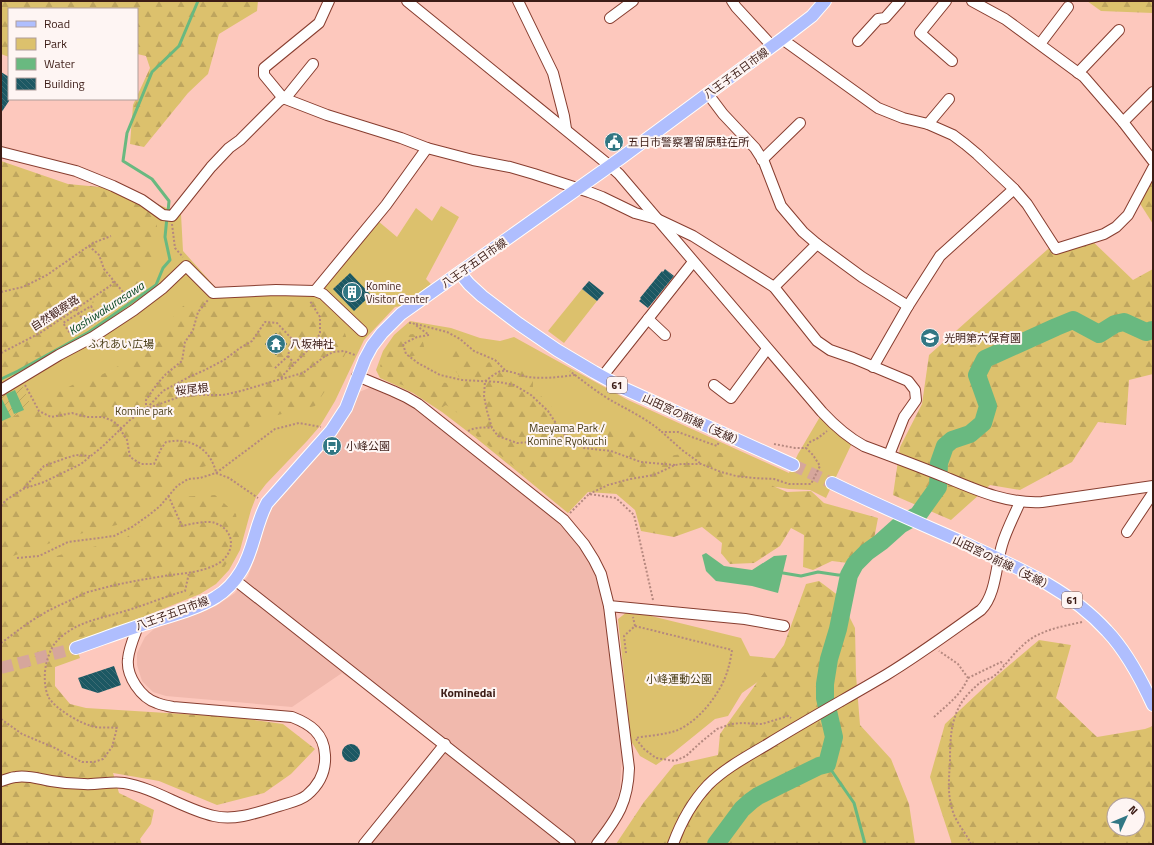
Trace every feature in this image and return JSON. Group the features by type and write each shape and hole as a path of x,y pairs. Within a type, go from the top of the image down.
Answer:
{"main road":[{"name":"八王子五日市線","path":"76,648 184,611 215,598 224,592 235,580 247,561 258,523 267,503 331,431 346,408 364,359 372,346 392,323 411,306 578,189 777,43 812,16 825,1"},
{"name":"山田宮の前線（支線）","path":"460,273 482,296 556,350 623,388 793,466"},
{"name":"山田宮の前線（支線）","path":"832,483 870,502 999,559 1054,588 1083,608 1096,619 1120,646 1153,705"}],"street":[{"path":"329,1 319,23 264,68 264,75 282,98 327,116 401,138 427,148 528,172 602,197 635,213 657,219 697,238 774,287 817,341 830,350 908,381 915,390 916,400 904,417 889,455"},
{"path":"407,1 610,166 822,412 841,431 859,443 974,489 1000,498 1020,502 1042,502 1153,486"},
{"path":"518,1 553,73 566,129"},
{"path":"610,18 633,1"},
{"path":"732,1 736,7 777,43 878,108 903,118 928,124 952,135 965,144 1014,189 1027,204 1056,249 1104,234 1119,225 1128,215 1153,168"},
{"path":"858,41 878,19 885,18 900,1"},
{"path":"946,1 920,33 952,61"},
{"path":"972,1 1005,19 1087,80 1153,160"},
{"path":"1040,44 1068,7"},
{"path":"1078,73 1119,30"},
{"path":"1,152 76,171 142,200 164,215 172,216 229,148 240,140 282,98 288,95 313,64"},
{"path":"1123,122 1153,92"},
{"path":"708,94 723,114 755,148 770,177 781,206 803,232 816,244 862,277 908,306"},
{"path":"928,124 950,99"},
{"path":"762,160 800,123"},
{"path":"312,295 386,205 427,148"},
{"path":"873,367 908,306 940,256 1014,189"},
{"path":"685,252 690,242 697,238"},
{"path":"774,287 816,244"},
{"path":"602,376 693,262"},
{"path":"1,390 59,355 93,337 134,310 163,288 186,266 213,293 276,290 312,295 323,294 362,331"},
{"path":"648,319 665,335"},
{"path":"714,385 731,398 767,349"},
{"path":"357,376 393,390 418,404 564,520 584,544 594,560 600,574 609,606 629,768 628,784 620,811 612,825 597,844"},
{"path":"1127,532 1153,493"},
{"path":"673,844 688,811 708,785 720,774 801,723 910,661 985,606 992,592 1002,544 1020,502"},
{"path":"235,580 570,844"},
{"path":"609,606 745,619 784,626"},
{"path":"1,781 16,776 33,776 51,781 87,784 122,783 139,787 187,808 215,816 229,817 248,815 294,801 306,796 315,788 325,768 323,741 316,731 304,722 292,717 172,707 156,703 144,695 134,684 129,673 128,660 130,648 138,626"},
{"path":"364,844 444,744"}],"path":[{"path":"1,292 23,287 47,275 93,243 111,236"},
{"path":"89,246 99,255 104,269 123,292 127,302"},
{"name":"自然観察路","path":"1,353 40,333 110,286 114,281"},
{"path":"146,409 146,400 157,384 166,374 182,361 185,342 193,330 198,312 213,293"},
{"path":"280,380 315,343 320,333 320,317 312,295"},
{"path":"91,306 99,320 88,328 72,336 63,323 79,313 91,306"},
{"path":"76,309 88,328"},
{"path":"146,409 163,391 224,360 252,341 265,322 277,323 292,339 288,356 274,369"},
{"path":"407,322 447,332 460,339 474,351 495,360 506,371"},
{"path":"413,323 429,335 417,337 403,344 406,354 418,364 440,376 462,380 499,382 514,385 531,395 548,411 566,436 584,448 611,451 641,462 675,465 701,464"},
{"name":"桜尾根","path":"1,506 6,500 23,489 44,482 81,464 102,447 130,420 146,409 165,401 198,394 223,395 280,380 303,373 333,352 344,351 360,357"},
{"path":"288,356 295,363"},
{"path":"566,367 574,375 613,401 626,407 652,424 701,464 736,476 774,479 789,484 812,484 820,466 813,455 806,448 795,448 779,445"},
{"path":"485,381 499,372 506,371 527,376 551,378 574,375"},
{"path":"21,377 39,411 51,417 72,413 87,417 103,417 113,421 127,440 130,457 141,464 154,464 166,442 173,440 196,445 204,450 214,464 216,473"},
{"path":"485,381 484,396 487,411 492,428 498,436 517,443 546,441 566,436"},
{"path":"17,558 39,556 68,542 114,536 132,527 160,506 177,486 188,479 200,478 216,473 275,429 299,423 324,428"},
{"path":"468,432 481,427 492,428"},
{"path":"806,448 810,442 818,438 827,430"},
{"path":"662,432 678,432 717,446"},
{"path":"23,489 44,466 76,455 90,456"},
{"path":"564,520 589,494 608,485 654,475 675,465"},
{"path":"216,473 229,478 242,488 267,503"},
{"path":"589,494 616,498 634,515 653,600"},
{"path":"1,644 44,613 91,591 166,576 189,573 210,568 221,561 228,554 231,547 231,539 228,532 214,522 182,526 168,495"},
{"path":"1,502 6,500"},
{"path":"185,591 189,573"},
{"path":"632,613 635,626"},
{"path":"971,844 953,814 949,798 949,744 952,727 958,709 968,694 981,682 994,676 1021,646 1034,636 1053,628 1096,619"},
{"path":"627,659 624,636 635,626"},
{"path":"635,626 732,650 728,670 723,681 716,694 699,716 687,726 673,732 635,738 644,749 656,758 675,761 686,756 717,729 731,724 762,724 788,716 801,723"},
{"path":"932,646 958,664 968,678"},
{"path":"934,717 960,693 968,678 1001,662 1004,665"},
{"path":"1,719 22,734 56,748 82,762 94,762 103,759 112,747 117,728"}],"shaded area":[{"path":"371,387 409,404 554,519 574,539 584,552 593,568 606,609 622,756 620,789 615,807 603,827 589,844 360,844 444,744 342,673 292,707 166,696 153,692 142,681 137,665 137,653 145,637 154,629 216,606 235,593 248,576 256,555 262,530 276,500 330,444 339,431 357,393"}],"green space":[{"path":"1,1 258,1 257,11 219,34 208,74 188,93 144,147 130,144 133,105 135,100 138,100 138,94 150,68 146,56 138,54 138,8 8,8 8,57 1,54"},
{"path":"1087,1 1153,1 1153,13 1101,11"},
{"path":"1,161 68,184 110,188 157,214 157,234 152,258 139,282 115,299 91,303 62,325 65,342 1,387"},
{"path":"1151,178 1153,179 1153,224 1139,202"},
{"name":"Komine park","path":"119,188 181,214 183,251 217,289 324,286 378,221 397,237 416,208 432,221 441,206 459,217 426,279 431,284 401,306 395,307 364,340 335,401 320,426 266,484 256,497 240,550 229,570 216,584 200,594 136,620 74,642 80,658 55,667 55,687 1,761 1,288"},
{"path":"1088,237 1133,280 1153,269 1153,374 1129,380 1126,425 1098,422 1072,462 1020,490 990,485 951,520 893,495 900,447 922,404 929,355 1048,249"},
{"path":"582,289 597,301 564,343 548,331"},
{"name":"Komine park","path":"215,297 263,300 310,297 342,324 349,346 335,376 315,406 253,421 226,461 175,474 129,522 71,536 10,557 40,561 73,551 122,541 176,497 215,495 236,514 239,537 232,556 218,576 203,590 141,617 67,642 55,667 55,686 70,704 86,708 232,717 283,724 315,749 291,774 264,793 217,805 159,781 113,773 119,793 154,810 151,824 140,839 142,844 1,844 1,424 37,403 86,378 101,375 134,358 143,344 159,336 179,309 195,298"},
{"name":"Maeyama Park / Komine Ryokuchi","path":"410,321 451,328 480,338 500,341 514,337 628,400 789,473 798,454 821,415 853,441 826,498 810,490 789,489 731,480 617,494 588,492 568,513 442,412 413,393 380,378 376,370 383,351 394,335"},
{"path":"413,334 423,342 426,355 417,355 406,358 420,373 440,382 460,385 458,374 446,361 448,348 463,346 471,354 470,366 491,362 505,378 520,366 533,369 533,388 559,414 571,433 583,437 612,429 635,428 659,457 683,454 705,447 744,462 759,480 787,492 811,491 824,503 878,518 874,539 848,563 832,561 813,570 803,567 804,535 791,528 780,546 754,563 730,564 721,553 722,543 702,527 674,537 641,531 635,510 614,492 589,490 574,501 561,501 545,491 474,434 472,423 446,405 441,408 412,389 390,380 380,366 394,337"},
{"path":"20,381 31,406 1,424 1,393"},
{"path":"819,581 839,596 855,628 856,675 860,725 891,759 909,804 915,844 616,844 644,802 674,765 718,755 720,734 784,645 806,584"},
{"name":"小峰運動公園","path":"627,612 647,615 741,638 750,656 781,659 782,665 742,693 728,716 715,719 656,765 640,756 631,741 618,619"},
{"path":"1039,640 1071,645 1056,698 1097,737 1145,729 1153,726 1153,844 952,844 930,777 945,724 992,680"}],"water":[{"path":"15,390 24,410 14,414 6,394"},
{"path":"1,397 11,417 2,421 1,420"},
{"path":"706,553 724,566 752,570 774,556 787,555 778,593 752,586 716,581 706,571 702,555"}],"building":[{"path":"1,72 8,76 9,101 1,113"},
{"name":"五日市警察署留原駐在所","path":"615,132 623,146 614,151 605,138"},
{"path":"665,269 674,276 648,308 639,301 641,299 640,298"},
{"name":"Komine Visitor Center","path":"350,273 371,295 354,311 333,289"},
{"path":"589,281 604,293 597,301 582,289"},
{"name":"八坂神社","path":"276,333 287,344 276,355 265,344"},
{"path":"114,666 121,685 98,693 82,688 78,678"},
{"path":"347,744 355,744 360,749 358,760 355,762 347,762 342,757 342,749"}],"waterway":[{"name":"Kashiwakurasawa","path":"168,212 169,201 152,179 123,161 127,133 152,72 179,46 198,1"},
{"name":"Kashiwakurasawa","path":"1,379 89,332 156,285 163,268 170,260 165,237 167,217"},
{"path":"716,844 742,809 751,801 758,796 819,766 827,764 834,737 825,698 825,684 829,659 838,629 849,575 855,564 867,552 900,525 918,515 938,487 939,463 945,446 952,440 970,434 983,423 988,406 977,375 985,359 1073,320 1099,334 1115,324 1124,322 1146,332 1153,330"},
{"path":"783,573 801,576 818,572 849,575"},
{"path":"827,764 854,803 865,844"}],"tunnel":[{"path":"793,465 832,483"},
{"path":"1,668 76,648"}],"place":[{"name":"五日市警察署留原駐在所","path":"614,142"},
{"name":"Komine Visitor Center","path":"352,292"},
{"name":"光明第六保育園","path":"930,338"},
{"name":"八坂神社","path":"276,344"},
{"name":"小峰公園","path":"332,446"}],"district":[{"name":"Kominedai","path":"468,692"}],"park label":[{"name":"ふれあい広場","path":"121,344"}]}
